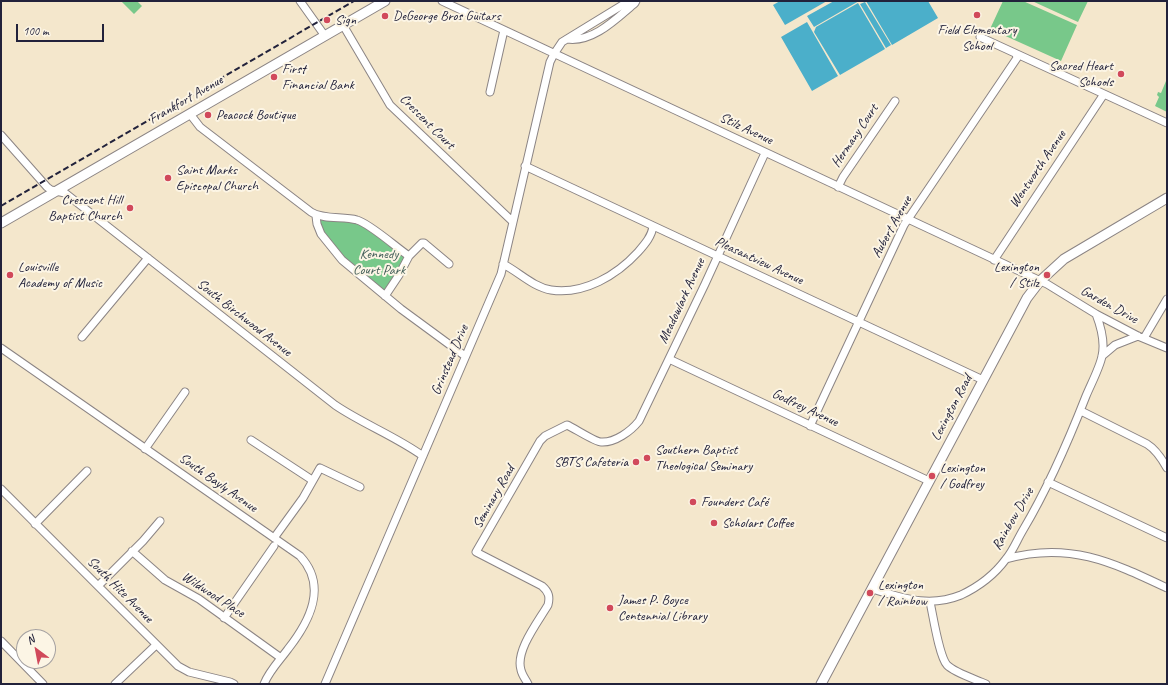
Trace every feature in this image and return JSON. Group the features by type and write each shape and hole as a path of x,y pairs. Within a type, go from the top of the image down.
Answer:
{"main road":[{"name":"Frankfort Avenue","path":"1,223 385,1"},
{"name":"Lexington Road","path":"822,684 1027,298 1040,281 1064,259 1167,198"}],"street":[{"path":"300,1 325,36"},
{"name":"Stilz Avenue","path":"442,1 1040,281"},
{"name":"Grinstead Drive","path":"325,684 501,274 525,166 548,71 554,54 562,42 629,1"},
{"path":"567,39 576,40 588,37 606,26 636,1"},
{"name":"Crescent Court","path":"343,25 390,105 512,221"},
{"path":"490,92 504,30"},
{"path":"980,37 1167,123"},
{"name":"Aubert Avenue","path":"810,426 904,225 1017,58 1016,54"},
{"name":"Wentworth Avenue","path":"994,260 1104,94"},
{"name":"Hermany Court","path":"838,187 843,177 895,102"},
{"path":"190,114 200,127 316,216 338,217 361,221 409,256"},
{"name":"South Birchwood Avenue","path":"1,135 47,187 51,190 65,193 335,405 359,420 404,443 422,456"},
{"name":"Meadowlark Avenue","path":"663,373 757,174 765,153"},
{"name":"Pleasantview Avenue","path":"525,166 983,380"},
{"path":"316,216 317,224 322,234 342,260 384,296 466,356"},
{"path":"503,264 545,289 562,291 582,288 601,280 618,270 631,259 648,240 653,226"},
{"path":"384,296 399,275 409,256 422,243 424,243 449,264"},
{"path":"82,337 148,258"},
{"name":"Garden Drive","path":"1040,281 1096,314 1141,337 1167,348"},
{"path":"1102,356 1115,345 1141,337 1167,299"},
{"name":"Rainbow Drive","path":"872,589 899,597 930,602 960,595 973,588 996,570 1006,559 1048,482 1080,411 1102,356 1101,330 1096,314"},
{"name":"South Bayly Avenue","path":"1,348 300,556 305,561 315,586 314,602 293,643 270,672 264,684"},
{"name":"Godfrey Avenue","path":"669,360 929,481"},
{"name":"Seminary Road","path":"528,684 521,670 521,651 548,605 550,599 547,591 542,586 476,552 540,440 567,425 601,442 616,439 633,428 639,421 663,373"},
{"path":"145,449 185,392"},
{"path":"1080,411 1147,444 1163,460 1167,468"},
{"path":"251,440 312,480"},
{"path":"274,538 303,498 320,468 360,487"},
{"path":"36,524 87,471"},
{"path":"1048,482 1167,538"},
{"name":"South Hite Avenue","path":"1,489 178,666 190,672 234,684"},
{"path":"98,586 143,541 160,521"},
{"path":"224,618 274,546"},
{"name":"Wildwood Place","path":"132,551 165,580 193,595 281,658"},
{"path":"1006,559 1041,552 1077,554 1115,565 1167,588"},
{"path":"930,602 940,650 945,663 951,668 986,684"},
{"path":"1,641 43,684"},
{"path":"115,684 156,645"}],"green space":[{"path":"121,1 137,1 142,6 134,14"},
{"path":"1003,1 1023,1 1077,25 1061,61 990,29"},
{"path":"1032,1 1088,1 1078,22"},
{"path":"1166,81 1167,112 1155,106 1159,97 1157,95 1158,92 1161,93"},
{"name":"Kennedy Court Park","path":"316,218 365,223 409,256 385,296 342,260 325,238"}],"water":[{"path":"780,1 827,1 785,25 773,5"},
{"path":"834,1 859,1 814,27 807,16"},
{"path":"866,1 928,1 938,18 892,45"},
{"path":"865,2 891,45 886,48 860,4"},
{"path":"858,3 885,49 840,75 814,32 816,27"},
{"path":"807,22 838,76 812,91 781,37"}],"railway":[{"path":"1,206 354,1"}],"place":[{"name":"Field Elementary School","path":"977,15"},
{"name":"DeGeorge Bros Guitars","path":"385,16"},
{"name":"Sign","path":"327,20"},
{"name":"Sacred Heart Schools","path":"1121,74"},
{"name":"First Financial Bank","path":"274,77"},
{"name":"Peacock Boutique","path":"208,115"},
{"name":"Saint Marks Episcopal Church","path":"168,178"},
{"name":"Crescent Hill Baptist Church","path":"130,208"},
{"name":"Louisville Academy of Music","path":"10,275"},
{"name":"Lexington / Stilz","path":"1047,275"},
{"name":"Southern Baptist Theological Seminary","path":"647,458"},
{"name":"SBTS Cafeteria","path":"636,462"},
{"name":"Lexington / Godfrey","path":"932,476"},
{"name":"Founders Café","path":"693,502"},
{"name":"Scholars Coffee","path":"714,523"},
{"name":"Lexington / Rainbow","path":"870,593"},
{"name":"James P. Boyce Centennial Library","path":"610,608"}]}
